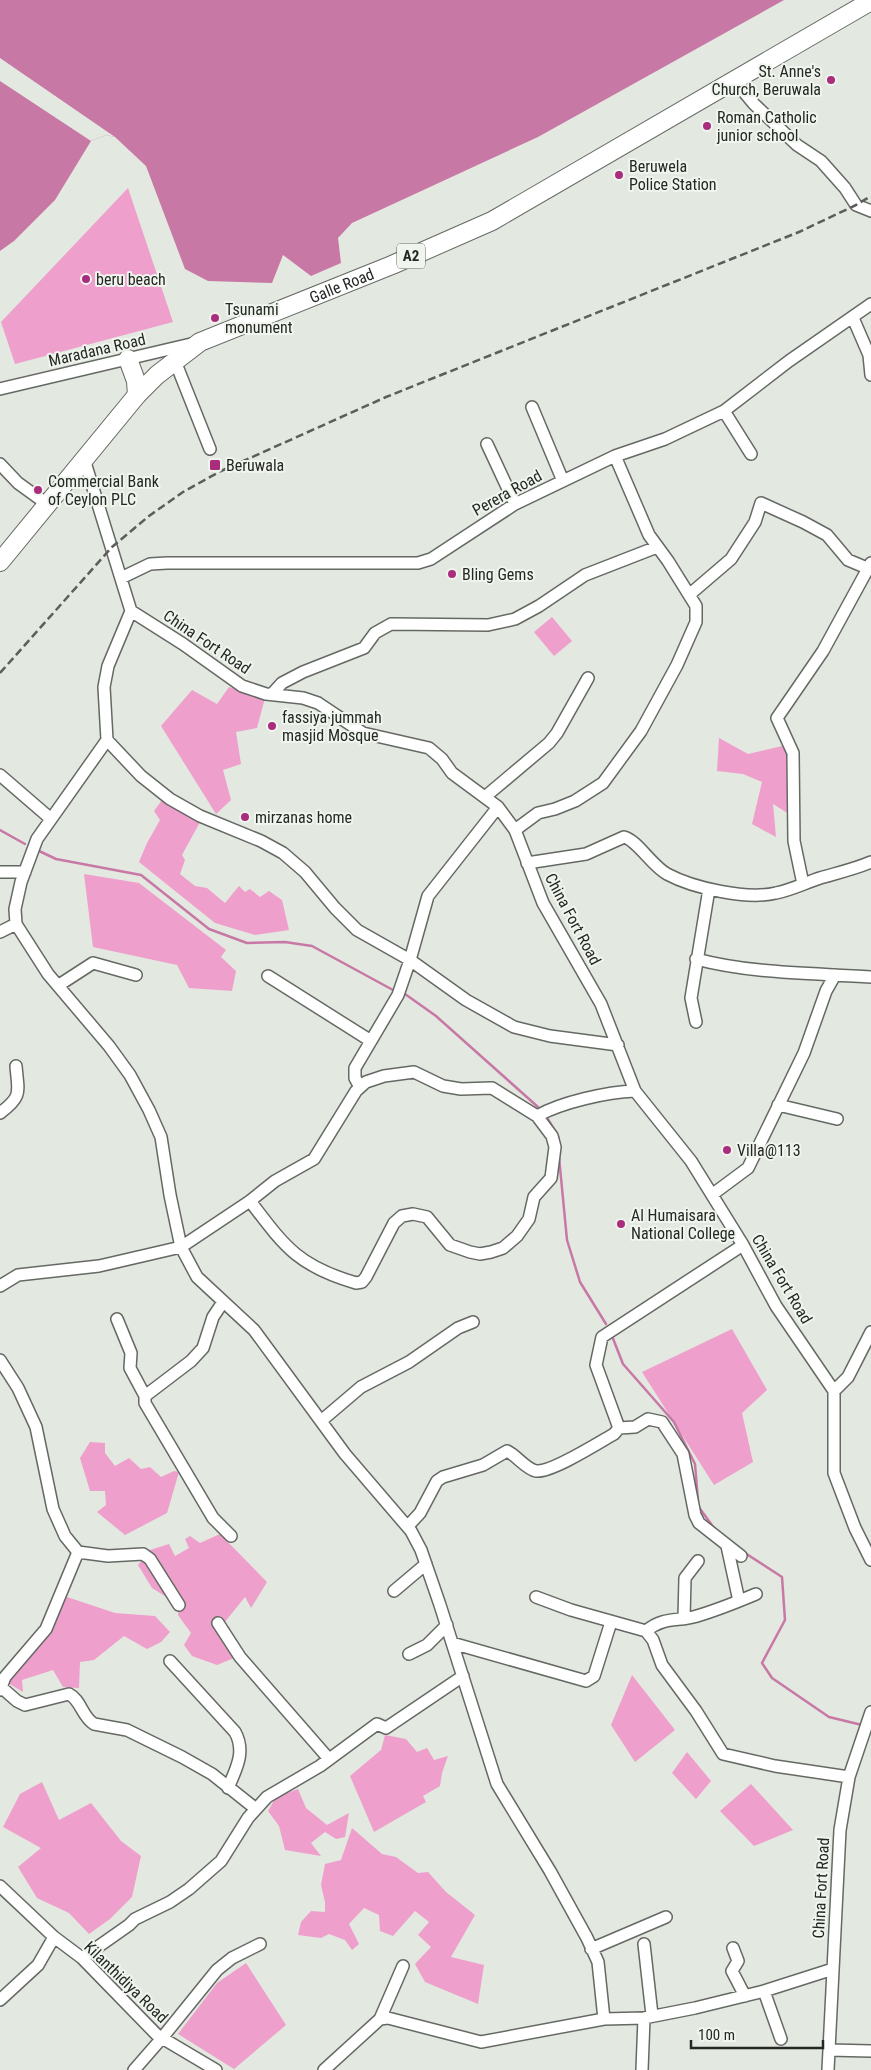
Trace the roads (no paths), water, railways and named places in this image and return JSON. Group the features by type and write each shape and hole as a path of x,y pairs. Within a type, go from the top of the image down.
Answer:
{"highway":[{"name":"Galle Road","path":"0,562 137,395 157,375 200,342 392,265 492,221 871,1"},
{"path":"128,359 136,381 137,395"}],"street":[{"path":"734,80 754,104 797,145 821,161 845,188 856,205 871,211"},
{"name":"Perera Road","path":"121,578 150,564 418,563 431,559 515,504 615,456 665,439 724,411 789,361 871,304"},
{"path":"853,318 869,355 871,375"},
{"name":"Maradana Road","path":"0,389 200,342"},
{"path":"175,361 210,448"},
{"path":"532,407 563,481"},
{"path":"724,411 751,454"},
{"path":"487,444 515,504"},
{"path":"515,830 538,813 555,809 594,790 603,783 629,748 677,665 696,622 696,606 645,528 615,456"},
{"path":"84,459 131,611 107,673 104,687 107,740 37,839 25,872 15,910 16,924 48,974 109,1046 130,1075 149,1110 161,1137 170,1195 182,1247 197,1277 254,1330 345,1454 408,1526 421,1550 497,1784 550,1871 598,1962 604,2019"},
{"path":"0,464 18,483 47,504"},
{"path":"689,595 731,559 755,522 761,503 827,535 832,548 848,560 869,565 823,651 778,718 794,753 794,842 803,884"},
{"path":"272,694 282,682 364,648 375,633 392,624 488,625 515,619 540,606 585,575 657,547"},
{"name":"China Fort Road","path":"131,611 183,644 242,686 272,694 303,698 318,703 363,733 429,748 442,759 452,773 486,796 498,807 515,830 543,903 601,1004 635,1091 691,1161 713,1194 776,1306 834,1392"},
{"path":"486,796 549,743 557,734 588,678"},
{"path":"107,740 141,776 170,799 200,816 262,841 283,853 305,872 335,908 357,930 410,960 466,1000 514,1027 550,1036 618,1045"},
{"path":"0,775 51,819"},
{"path":"360,1087 355,1078 356,1068 398,995 428,896 498,807"},
{"path":"527,863 586,854 624,837 630,838 649,860 668,874 709,889 739,894 775,894 871,862"},
{"path":"0,872 25,872"},
{"path":"696,1022 691,998 709,889"},
{"path":"0,932 16,924"},
{"path":"696,959 723,966 871,977"},
{"path":"59,985 93,963 136,975"},
{"path":"713,1194 748,1168 804,1053 834,974"},
{"path":"268,976 371,1041"},
{"path":"0,1112 14,1102 18,1094 16,1066"},
{"path":"0,1286 18,1275 99,1266 182,1247 250,1201 275,1181 314,1159 360,1087 366,1082 384,1076 414,1072 443,1086 461,1089 492,1088 538,1116 552,1136 555,1147 552,1178 534,1197 529,1219 516,1236 503,1248 480,1254 470,1252 450,1245 427,1217 413,1214 402,1216 394,1223 362,1282 356,1283 319,1271 290,1250 250,1201"},
{"path":"538,1116 549,1109 616,1092 635,1091"},
{"path":"778,1105 837,1119"},
{"path":"618,1428 596,1365 602,1337 743,1245"},
{"path":"144,1396 191,1361 203,1348 214,1317 223,1302"},
{"path":"117,1319 131,1353 130,1368 144,1396 145,1402 213,1518 231,1536"},
{"path":"321,1420 361,1387 409,1362 458,1328 473,1322"},
{"path":"871,1332 848,1377 834,1392 834,1473 855,1528 871,1560"},
{"path":"0,1360 18,1388 36,1427 53,1509 65,1536 78,1552 108,1556 144,1554 150,1559 179,1605"},
{"path":"618,1428 635,1427 648,1419 662,1422 683,1454 695,1515 699,1523 741,1556"},
{"path":"408,1526 420,1513 437,1481 443,1477 483,1465 507,1451 531,1469 537,1471 545,1469 571,1459 614,1434 618,1428"},
{"path":"727,1546 739,1601"},
{"path":"78,1552 46,1629 2,1682 17,1701 25,1705 69,1694 75,1697 90,1721 94,1724 127,1730 200,1766 256,1809"},
{"path":"684,1618 685,1578 698,1561"},
{"path":"394,1590 426,1564"},
{"path":"646,1631 655,1624 696,1617 756,1594"},
{"path":"536,1597 610,1622 646,1631 653,1640 662,1665 696,1711 723,1754 728,1757 849,1777"},
{"path":"452,1643 586,1681 594,1676 610,1622"},
{"path":"218,1623 240,1658 328,1759"},
{"path":"409,1654 427,1644 447,1626"},
{"path":"170,1661 235,1732 241,1742 239,1760 228,1788"},
{"path":"82,1958 135,1919 170,1902 189,1889 221,1861 248,1818 267,1797 320,1766 377,1724 386,1728 463,1676"},
{"name":"China Fort Road","path":"828,2070 840,1830 849,1777 868,1722"},
{"name":"Kilanthidiya Road","path":"0,1886 54,1937 82,1958 141,2020 162,2038 213,2069"},
{"path":"591,1949 666,1917"},
{"path":"0,2000 38,1965 54,1937"},
{"path":"134,2070 217,1970 232,1958 260,1944"},
{"path":"642,2070 648,2017 644,1944"},
{"path":"733,1948 738,1961 732,1971 745,1996"},
{"path":"324,2070 380,2020 403,1966"},
{"path":"380,2020 388,2018 480,2042 604,2019 648,2017 695,2008 764,1991 832,1969"},
{"path":"764,1991 781,2038"},
{"path":"829,2050 871,2051"}],"waterway":[{"path":"0,830 25,844"},
{"path":"37,850 56,859 141,875 209,929 247,943 285,942 312,946 393,990"},
{"path":"405,994 436,1016 538,1107"},
{"path":"546,1116 559,1141"},
{"path":"559,1157 567,1240 580,1282 606,1324"},
{"path":"612,1336 623,1364 674,1422 695,1464 698,1501"},
{"path":"698,1506 714,1528"},
{"path":"745,1553 782,1577 785,1620 762,1663 772,1678 829,1717 862,1725"}],"railway":[{"path":"0,673 112,547 149,516 183,492 221,471 386,397 799,232 871,196"}],"place":[{"name":"St. Anne's Church, Beruwala","path":"831,80"},
{"name":"Roman Catholic junior school","path":"707,126"},
{"name":"Beruwela Police Station","path":"619,175"},
{"name":"beru beach","path":"86,279"},
{"name":"Tsunami monument","path":"215,318"},
{"name":"Beruwala","path":"215,465"},
{"name":"Commercial Bank of Ceylon PLC","path":"38,490"},
{"name":"Bling Gems","path":"452,574"},
{"name":"fassiya jummah masjid Mosque","path":"272,726"},
{"name":"mirzanas home","path":"245,817"},
{"name":"Villa@113","path":"727,1150"},
{"name":"Al Humaisara National College","path":"621,1224"}]}
